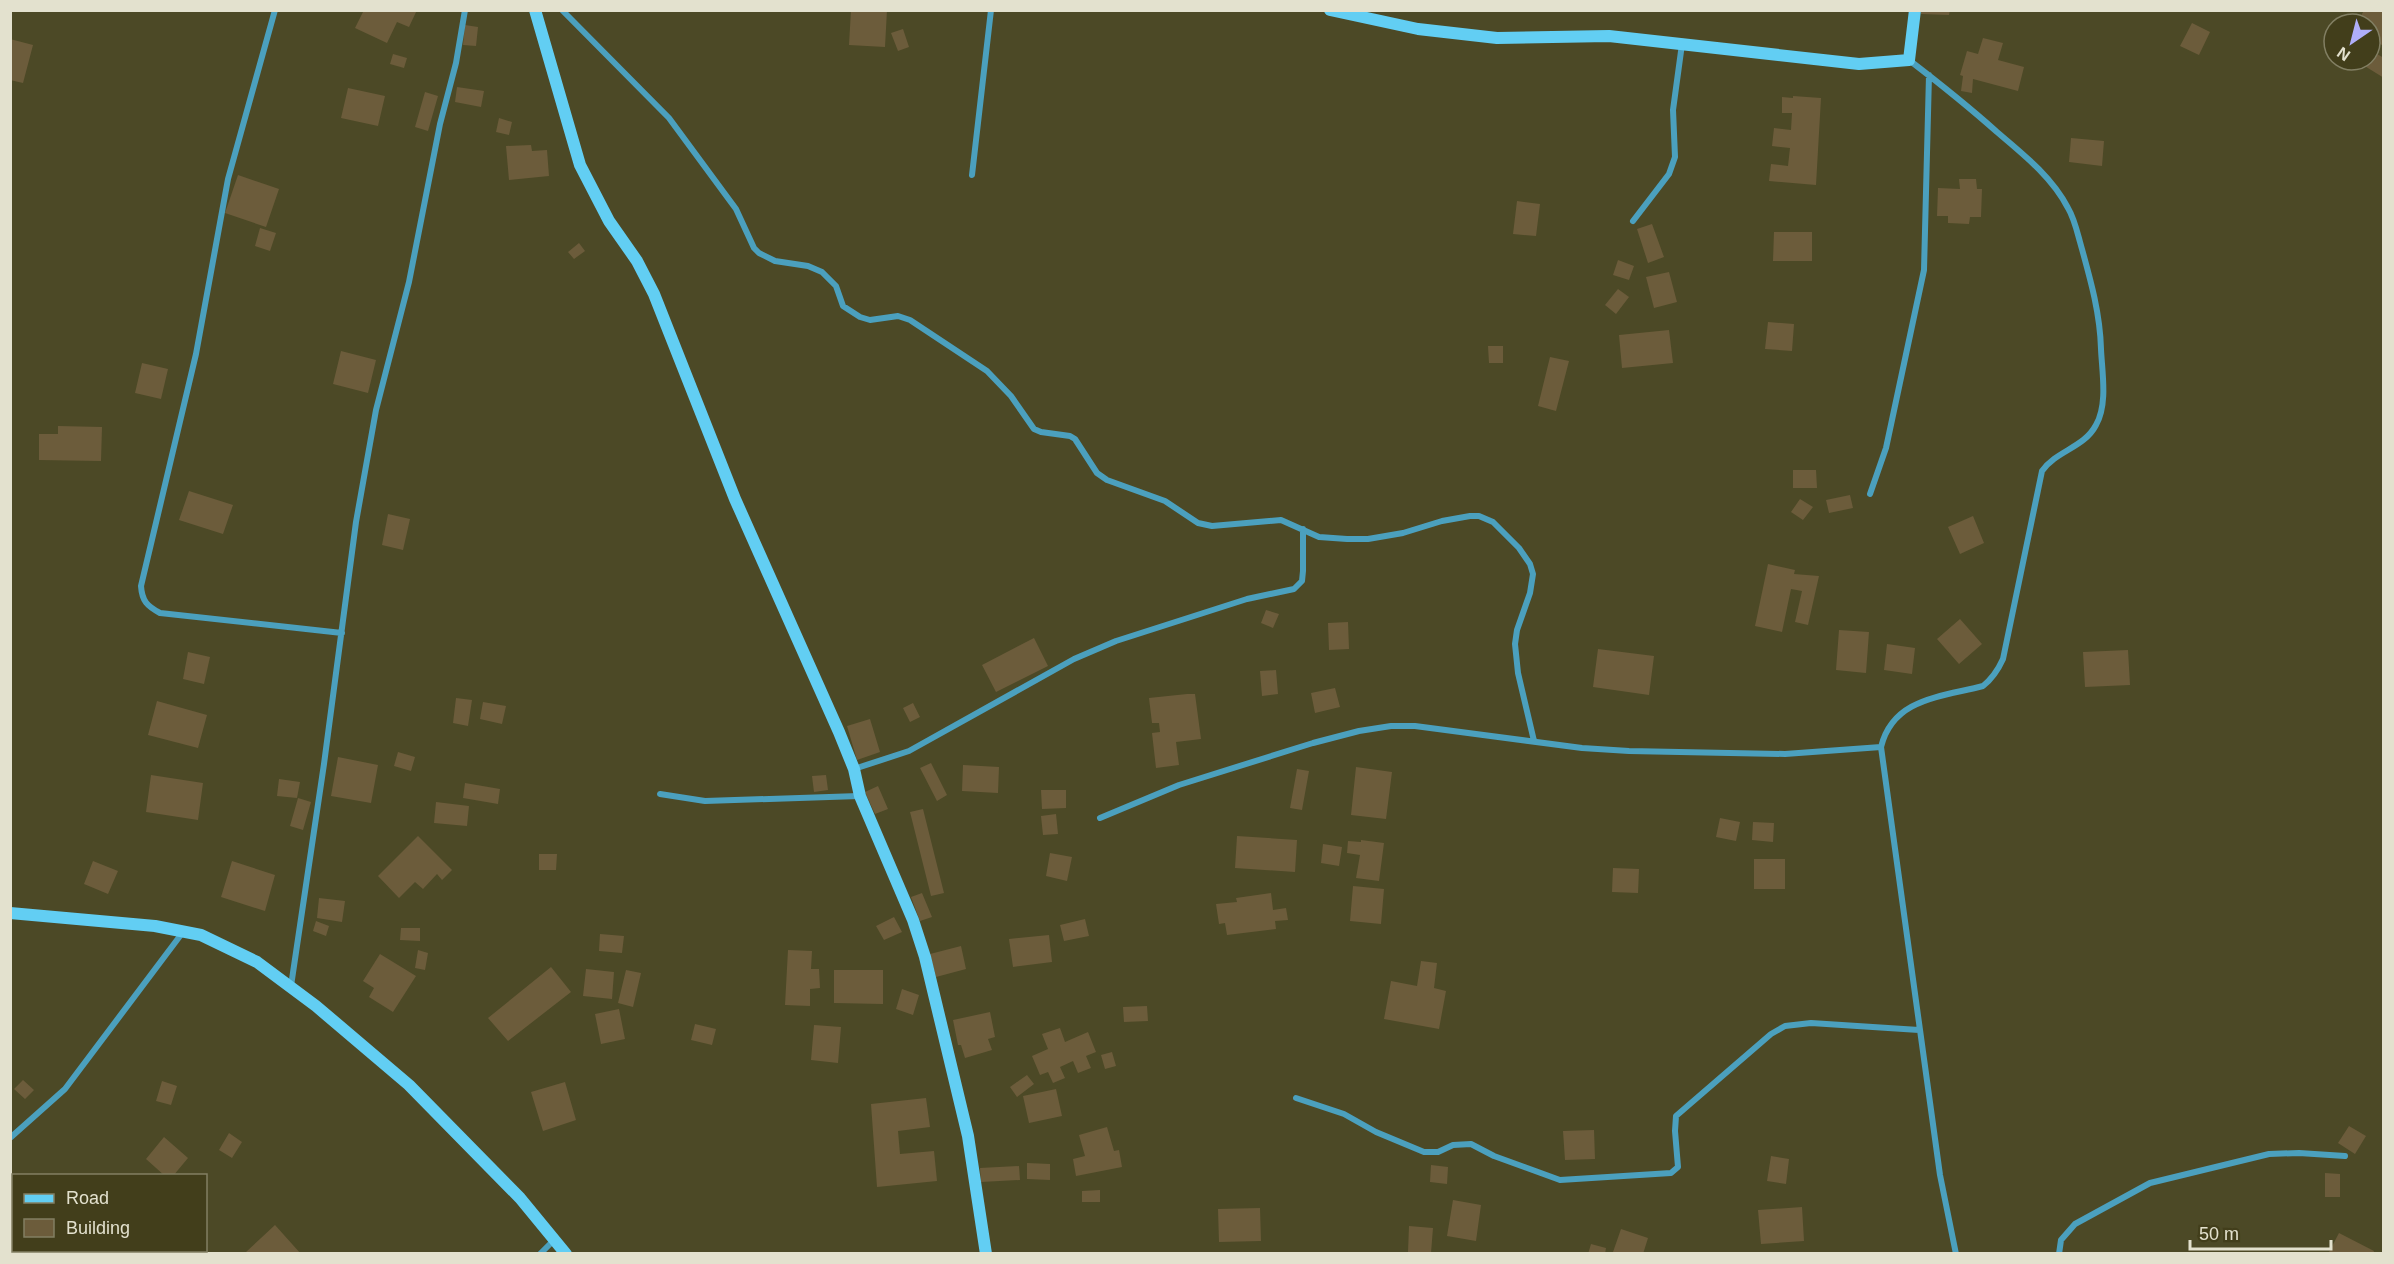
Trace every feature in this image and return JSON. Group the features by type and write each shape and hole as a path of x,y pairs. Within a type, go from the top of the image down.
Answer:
{"street":[{"path":"275,10 228,179 196,354 141,586 142,598 150,608 160,613 342,633"},
{"path":"291,988 356,522 376,410 409,282 440,124 456,63 465,10"},
{"path":"535,10 580,165 609,221 638,261 654,294 735,499 854,769 860,796 913,920 925,957 968,1136 986,1254"},
{"path":"562,10 669,118 736,209 759,253 775,261 808,266 822,272 836,286 843,306 860,317 870,320 898,316 916,323 987,371 1011,396 1035,429 1041,432 1063,434 1075,440 1097,473 1107,480 1165,501 1205,526 1281,520 1319,537 1368,539 1402,533 1442,521 1479,516 1493,522 1505,532 1526,557 1533,574 1530,593 1517,630 1515,644 1518,673 1534,741"},
{"path":"972,175 991,10"},
{"path":"1330,10 1418,29 1497,38 1609,36 1859,64 1909,60 2038,169 2070,210 2090,276 2100,325 2103,391 2100,417 2096,428 2076,446 2050,460 2042,471 2003,659 1997,670 1983,686 1922,701 1908,707 1891,723 1881,747 1940,1174 1956,1254"},
{"path":"1909,60 1915,10"},
{"path":"1633,221 1669,174 1676,157 1673,110 1682,43"},
{"path":"1870,494 1886,448 1924,270 1929,75"},
{"path":"854,769 909,751 1074,659 1116,641 1247,599 1294,589 1302,581 1303,529"},
{"path":"1100,818 1179,785 1313,743 1359,731 1391,726 1415,726 1582,748 1629,751 1785,754 1881,747"},
{"path":"660,794 705,801 860,796"},
{"path":"10,913 155,926 201,935 256,962 316,1006 417,1093 520,1198 566,1254"},
{"path":"10,1138 65,1089 183,932"},
{"path":"1296,1098 1344,1114 1376,1132 1425,1152 1438,1152 1453,1145 1471,1144 1494,1156 1560,1180 1671,1173 1678,1167 1676,1116 1771,1034 1785,1026 1811,1023 1919,1029"},
{"path":"2059,1254 2061,1239 2074,1224 2150,1183 2269,1154 2344,1156"},
{"path":"540,1254 554,1239"}],"building":[{"path":"364,10 417,10 409,27 397,22 387,43 355,28"},
{"path":"851,10 887,10 885,47 849,45"},
{"path":"1921,10 1950,10 1949,15 1921,14"},
{"path":"2364,10 2384,10 2384,46 2382,45 2382,12 2363,12"},
{"path":"2192,23 2210,32 2199,55 2180,46"},
{"path":"465,25 478,27 476,46 463,45"},
{"path":"903,29 909,47 898,51 891,33"},
{"path":"1983,38 2003,43 1998,60 2024,67 2018,91 1973,79 1972,93 1961,91 1963,76 1960,75 1967,51 1978,54"},
{"path":"10,39 33,45 23,83 10,80"},
{"path":"393,54 407,58 404,68 390,64"},
{"path":"2382,57 2384,58 2384,78 2374,72 2382,72"},
{"path":"457,87 484,91 481,107 455,102"},
{"path":"348,88 385,96 378,126 341,118"},
{"path":"425,92 438,96 428,131 415,127"},
{"path":"1793,96 1821,98 1816,185 1769,181 1771,164 1788,166 1790,148 1772,146 1774,128 1791,130 1792,113 1782,113 1782,97 1793,98"},
{"path":"499,118 512,122 509,135 496,132"},
{"path":"2071,138 2104,141 2102,166 2069,162"},
{"path":"531,145 532,151 547,150 549,176 509,180 506,146"},
{"path":"238,175 279,189 266,227 225,213"},
{"path":"1959,179 1976,179 1977,189 1982,189 1981,217 1970,217 1969,224 1948,223 1948,216 1937,216 1938,188 1960,189"},
{"path":"1517,201 1540,204 1536,236 1513,234"},
{"path":"1652,224 1664,257 1648,263 1637,229"},
{"path":"260,228 276,233 270,251 255,246"},
{"path":"1774,232 1812,232 1812,261 1773,261"},
{"path":"579,243 585,251 574,259 568,252"},
{"path":"1618,260 1634,266 1629,280 1613,275"},
{"path":"1669,272 1677,302 1654,308 1646,277"},
{"path":"1618,289 1629,297 1616,314 1605,305"},
{"path":"1768,322 1794,324 1792,351 1765,349"},
{"path":"1669,330 1673,363 1622,368 1619,335"},
{"path":"1488,346 1503,346 1503,363 1489,363"},
{"path":"341,351 376,360 368,393 333,384"},
{"path":"1550,357 1569,361 1556,411 1538,406"},
{"path":"142,363 168,369 161,399 135,393"},
{"path":"58,426 102,427 101,461 39,460 39,434 58,434"},
{"path":"1793,470 1816,470 1817,488 1793,488"},
{"path":"189,491 233,505 223,534 179,520"},
{"path":"1850,495 1853,508 1829,513 1826,500"},
{"path":"1800,499 1813,507 1803,520 1791,512"},
{"path":"388,514 410,519 403,550 382,545"},
{"path":"1973,516 1984,543 1960,554 1948,527"},
{"path":"1768,564 1795,570 1794,574 1819,576 1808,625 1795,622 1802,591 1791,589 1782,632 1755,626"},
{"path":"1266,610 1279,614 1273,628 1261,623"},
{"path":"1960,619 1982,644 1959,664 1937,639"},
{"path":"1348,622 1349,649 1329,650 1328,623"},
{"path":"1839,630 1869,632 1866,673 1836,670"},
{"path":"1034,638 1048,666 996,692 982,665"},
{"path":"1887,644 1915,648 1912,674 1884,670"},
{"path":"1598,649 1654,656 1649,695 1593,687"},
{"path":"2128,650 2130,685 2085,687 2083,652"},
{"path":"188,652 210,657 204,684 183,679"},
{"path":"1276,670 1278,694 1262,696 1260,671"},
{"path":"1335,688 1340,707 1315,713 1311,693"},
{"path":"1195,694 1201,739 1176,742 1179,765 1156,768 1152,733 1160,732 1159,723 1152,723 1149,698"},
{"path":"456,698 472,700 468,726 453,723"},
{"path":"157,701 207,715 198,748 148,735"},
{"path":"483,702 506,706 502,724 480,719"},
{"path":"913,703 920,717 910,722 903,708"},
{"path":"870,719 880,752 857,760 847,726"},
{"path":"398,752 415,757 411,771 394,766"},
{"path":"338,757 378,765 371,803 331,796"},
{"path":"931,763 947,795 937,801 920,768"},
{"path":"963,765 999,767 998,793 962,791"},
{"path":"1356,767 1392,772 1386,819 1351,815"},
{"path":"1297,769 1309,771 1302,810 1290,808"},
{"path":"151,775 203,783 198,820 146,812"},
{"path":"826,775 828,790 814,792 812,776"},
{"path":"279,779 300,782 297,798 277,796"},
{"path":"465,783 500,789 498,804 463,798"},
{"path":"878,786 888,809 875,814 865,792"},
{"path":"1041,790 1066,790 1066,808 1042,809"},
{"path":"298,798 311,802 303,830 290,826"},
{"path":"436,802 469,806 467,826 434,823"},
{"path":"923,809 944,893 931,896 910,812"},
{"path":"1056,814 1058,834 1043,835 1041,816"},
{"path":"1720,818 1740,822 1736,841 1716,837"},
{"path":"1753,822 1774,823 1773,842 1752,840"},
{"path":"418,836 452,870 442,880 437,874 423,889 415,882 399,898 378,876"},
{"path":"1237,836 1297,840 1295,872 1235,868"},
{"path":"1361,840 1384,843 1379,881 1356,878 1360,855 1347,853 1348,841 1361,842"},
{"path":"1323,844 1342,847 1339,866 1321,863"},
{"path":"1050,853 1072,857 1067,881 1046,876"},
{"path":"539,854 557,854 556,870 539,870"},
{"path":"1754,859 1785,859 1785,889 1754,889"},
{"path":"93,861 118,871 108,894 84,884"},
{"path":"232,861 275,875 265,911 221,897"},
{"path":"1613,868 1639,869 1638,893 1612,892"},
{"path":"1353,886 1384,889 1381,924 1350,921"},
{"path":"922,893 932,917 920,921 911,897"},
{"path":"1271,893 1273,910 1286,908 1288,920 1275,921 1276,929 1227,935 1225,923 1219,924 1216,904 1237,902 1236,898"},
{"path":"319,898 345,901 342,922 317,918"},
{"path":"894,917 902,932 884,940 876,926"},
{"path":"1085,919 1089,936 1064,941 1060,925"},
{"path":"316,921 329,926 326,936 313,931"},
{"path":"401,928 420,928 420,941 400,940"},
{"path":"600,934 624,936 622,953 599,951"},
{"path":"1049,935 1052,962 1013,967 1009,939"},
{"path":"961,946 966,969 936,977 930,954"},
{"path":"418,950 428,953 425,970 415,968"},
{"path":"788,950 812,951 811,969 819,969 820,988 810,989 810,1006 785,1005"},
{"path":"380,954 416,976 393,1012 369,997 374,988 363,981"},
{"path":"1421,961 1437,963 1434,988 1446,991 1439,1029 1384,1019 1391,981 1417,986"},
{"path":"551,967 571,992 508,1041 488,1018"},
{"path":"586,969 614,972 612,999 583,996"},
{"path":"626,970 641,973 633,1007 618,1003"},
{"path":"834,970 883,970 883,1004 834,1003"},
{"path":"902,989 919,995 913,1015 896,1009"},
{"path":"1147,1006 1148,1021 1124,1022 1123,1007"},
{"path":"619,1009 625,1039 601,1044 595,1014"},
{"path":"990,1012 995,1037 988,1039 992,1050 965,1058 961,1045 958,1045 953,1020"},
{"path":"695,1024 716,1029 712,1045 691,1040"},
{"path":"814,1025 841,1027 838,1063 811,1060"},
{"path":"1060,1028 1065,1042 1088,1032 1096,1052 1086,1056 1091,1068 1078,1073 1073,1061 1060,1067 1065,1078 1053,1083 1048,1072 1040,1075 1032,1056 1048,1049 1042,1034"},
{"path":"1112,1052 1116,1066 1105,1069 1101,1055"},
{"path":"1027,1075 1034,1084 1017,1097 1010,1087"},
{"path":"23,1080 34,1090 25,1099 14,1089"},
{"path":"162,1081 177,1086 171,1105 156,1101"},
{"path":"565,1082 576,1120 543,1131 531,1092"},
{"path":"1056,1089 1062,1116 1029,1123 1023,1096"},
{"path":"926,1098 930,1127 898,1131 900,1154 934,1151 937,1181 877,1187 871,1104"},
{"path":"2349,1126 2366,1136 2355,1154 2338,1143"},
{"path":"1107,1127 1114,1151 1119,1150 1122,1167 1076,1176 1073,1159 1085,1156 1079,1135"},
{"path":"1594,1130 1595,1159 1565,1160 1563,1131"},
{"path":"229,1133 242,1142 232,1158 219,1150"},
{"path":"164,1137 188,1158 175,1174 163,1174 146,1159"},
{"path":"1771,1156 1789,1159 1786,1184 1767,1181"},
{"path":"1027,1163 1050,1164 1050,1180 1027,1179"},
{"path":"1431,1165 1448,1167 1447,1184 1430,1182"},
{"path":"1019,1166 1020,1180 981,1182 980,1168"},
{"path":"2325,1173 2340,1174 2340,1197 2325,1197"},
{"path":"1100,1190 1100,1202 1082,1202 1082,1191"},
{"path":"1453,1200 1481,1205 1476,1241 1447,1236"},
{"path":"1802,1207 1804,1241 1761,1244 1758,1210"},
{"path":"1260,1208 1261,1241 1219,1242 1218,1209"},
{"path":"275,1225 301,1254 248,1254 246,1252"},
{"path":"1409,1226 1433,1228 1431,1253 1408,1252"},
{"path":"1621,1229 1648,1238 1643,1254 1613,1252"},
{"path":"2339,1233 2374,1251 2373,1254 2328,1254"},
{"path":"1591,1244 1606,1248 1605,1254 1588,1254"}]}
